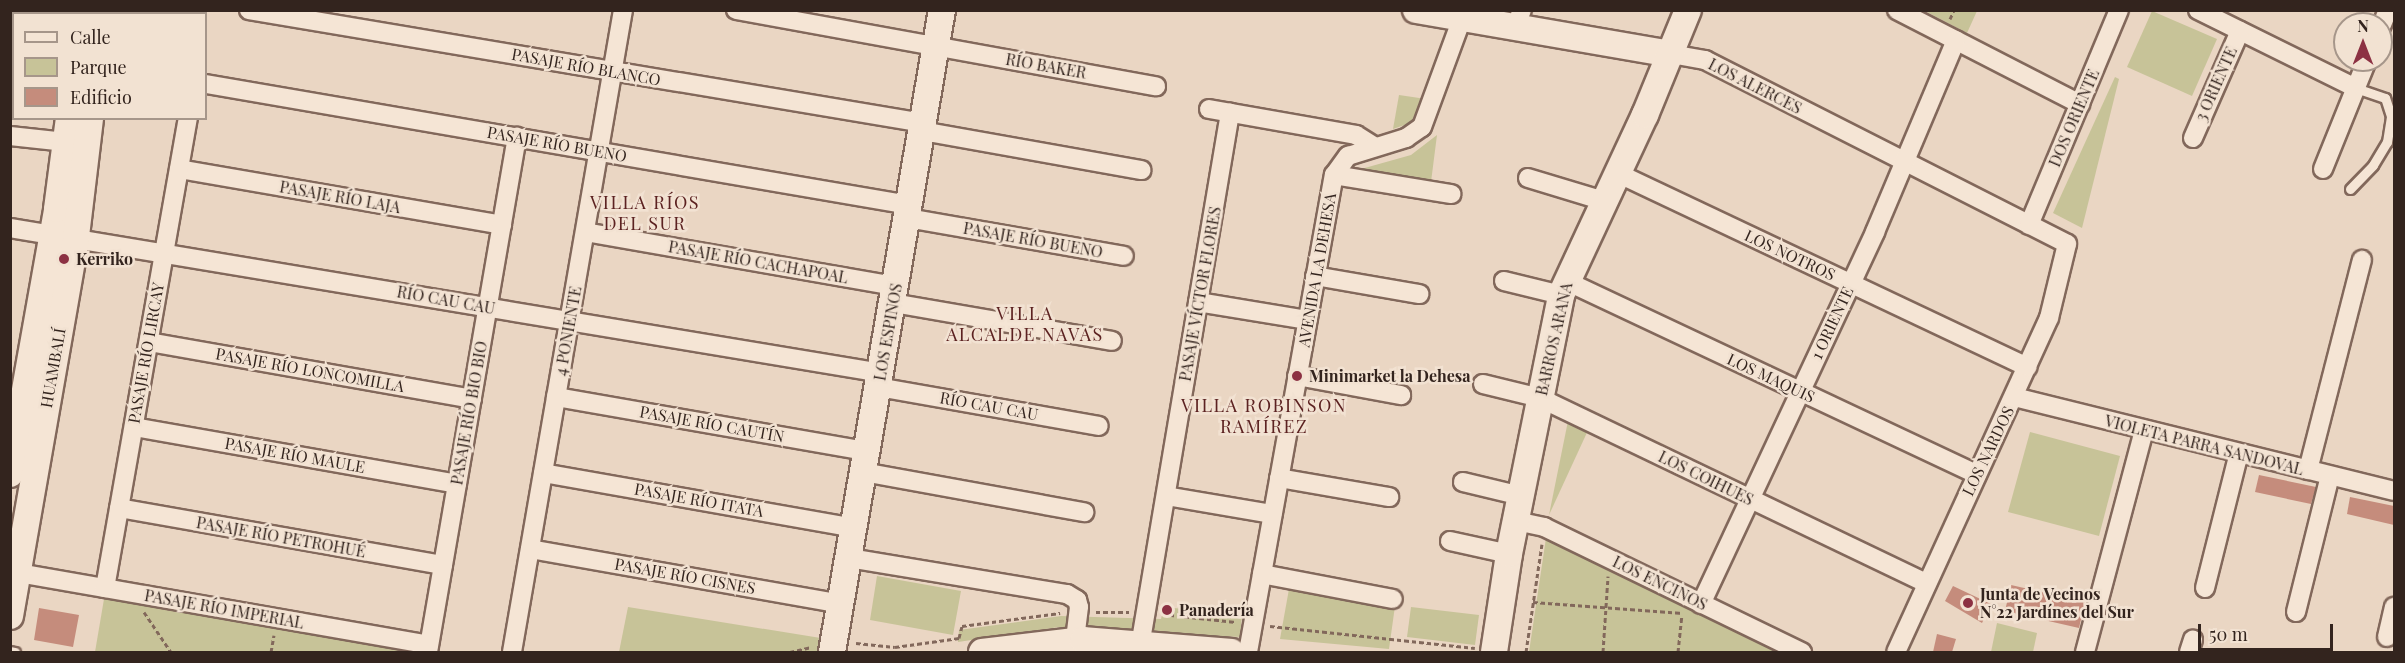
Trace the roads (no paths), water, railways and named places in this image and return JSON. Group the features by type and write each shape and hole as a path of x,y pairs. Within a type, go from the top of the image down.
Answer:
{"street":[{"name":"PASAJE RÍO BLANCO","path":"249,10 613,71 1142,170"},
{"name":"4 PONIENTE","path":"512,652 623,10"},
{"name":"RÍO BAKER","path":"736,10 1156,86"},
{"name":"LOS ESPINOS","path":"832,652 942,10"},
{"name":"LOS ALERCES","path":"1416,10 1518,19 1705,60 2067,244"},
{"name":"BARROS ARANA","path":"1494,652 1509,554 1563,288 1671,54 1688,10"},
{"name":"DOS ORIENTE","path":"2029,225 2119,10"},
{"path":"2198,10 2356,88"},
{"path":"1900,11 2080,104"},
{"name":"AVENIDA LA DEHESA","path":"1248,652 1335,175 1348,156 1412,135 1425,122 1463,14"},
{"name":"3 ORIENTE","path":"2193,138 2240,31"},
{"name":"1 ORIENTE","path":"1696,601 1750,499 1851,284 1956,40"},
{"path":"2323,169 2362,72"},
{"name":"PASAJE RÍO BUENO","path":"207,84 599,151 1124,256"},
{"path":"1209,109 1356,135 1375,147"},
{"name":"PASAJE VÍCTOR FLORES","path":"1140,648 1230,112"},
{"name":"HUAMBALÍ","path":"10,474 90,120"},
{"name":"PASAJE RÍO LIRCAY","path":"105,588 188,120"},
{"path":"10,136 68,130"},
{"name":"HUAMBALÍ","path":"10,616 18,573 64,234 68,130"},
{"name":"PASAJE RÍO BIO BIO","path":"429,649 517,137"},
{"name":"PASAJE RÍO LAJA","path":"179,169 502,225"},
{"name":"LOS NOTROS","path":"1617,173 2028,367"},
{"path":"1335,175 1451,194"},
{"path":"1528,178 1604,201"},
{"name":"RÍO CAU CAU","path":"10,228 64,234 570,321 879,380 1099,426"},
{"name":"PASAJE RÍO CACHAPOAL","path":"585,232 894,294 1112,341"},
{"name":"LOS NARDOS","path":"1896,652 1926,582 2049,318 2067,244"},
{"path":"2308,470 2362,260"},
{"path":"1315,276 1419,294"},
{"name":"LOS MAQUIS","path":"1504,281 1563,288 1800,391 1977,474"},
{"path":"1198,302 1307,320"},
{"name":"PASAJE RÍO LONCOMILLA","path":"148,342 472,399"},
{"path":"1297,376 1401,395"},
{"name":"LOS COIHUES","path":"1483,384 1540,398 1926,582"},
{"name":"PASAJE RÍO CAUTÍN","path":"556,397 865,461 1084,513"},
{"name":"VIOLETA PARRA SANDOVAL","path":"2014,397 2394,491"},
{"name":"PASAJE RÍO MAULE","path":"134,427 457,484"},
{"path":"2085,652 2144,430"},
{"path":"2205,588 2239,453"},
{"name":"PASAJE RÍO ITATA","path":"543,473 854,528"},
{"path":"2296,612 2330,476"},
{"path":"1279,478 1389,496"},
{"path":"1463,482 1521,496"},
{"path":"1166,496 1272,514"},
{"name":"PASAJE RÍO PETROHUÉ","path":"119,508 443,565"},
{"name":"LOS ENCINOS","path":"1516,521 1544,527 1803,652"},
{"path":"1450,541 1509,554"},
{"name":"PASAJE RÍO CISNES","path":"530,549 841,604"},
{"path":"849,558 1067,594 1077,600 1079,608 1060,645"},
{"name":"PASAJE RÍO IMPERIAL","path":"18,573 429,649"},
{"path":"1262,574 1393,599"},
{"path":"2387,637 2394,607"},
{"path":"982,652 1060,645 1232,652"}],"lane":[{"path":"2350,189 2373,165 2387,142 2391,116 2385,98 2356,88"},
{"path":"10,651 15,652"}],"place":[{"name":"Kerriko","path":"64,259"},
{"name":"Minimarket la Dehesa","path":"1297,376"},
{"name":"Junta de Vecinos N°22 Jardínes del Sur","path":"1968,603"},
{"name":"Panadería","path":"1167,610"}],"district":[{"name":"VILLA RÍOS DEL SUR","path":"645,213"},
{"name":"VILLA ALCALDE NAVAS","path":"1025,324"},
{"name":"VILLA ROBINSON RAMÍREZ","path":"1264,416"}]}
